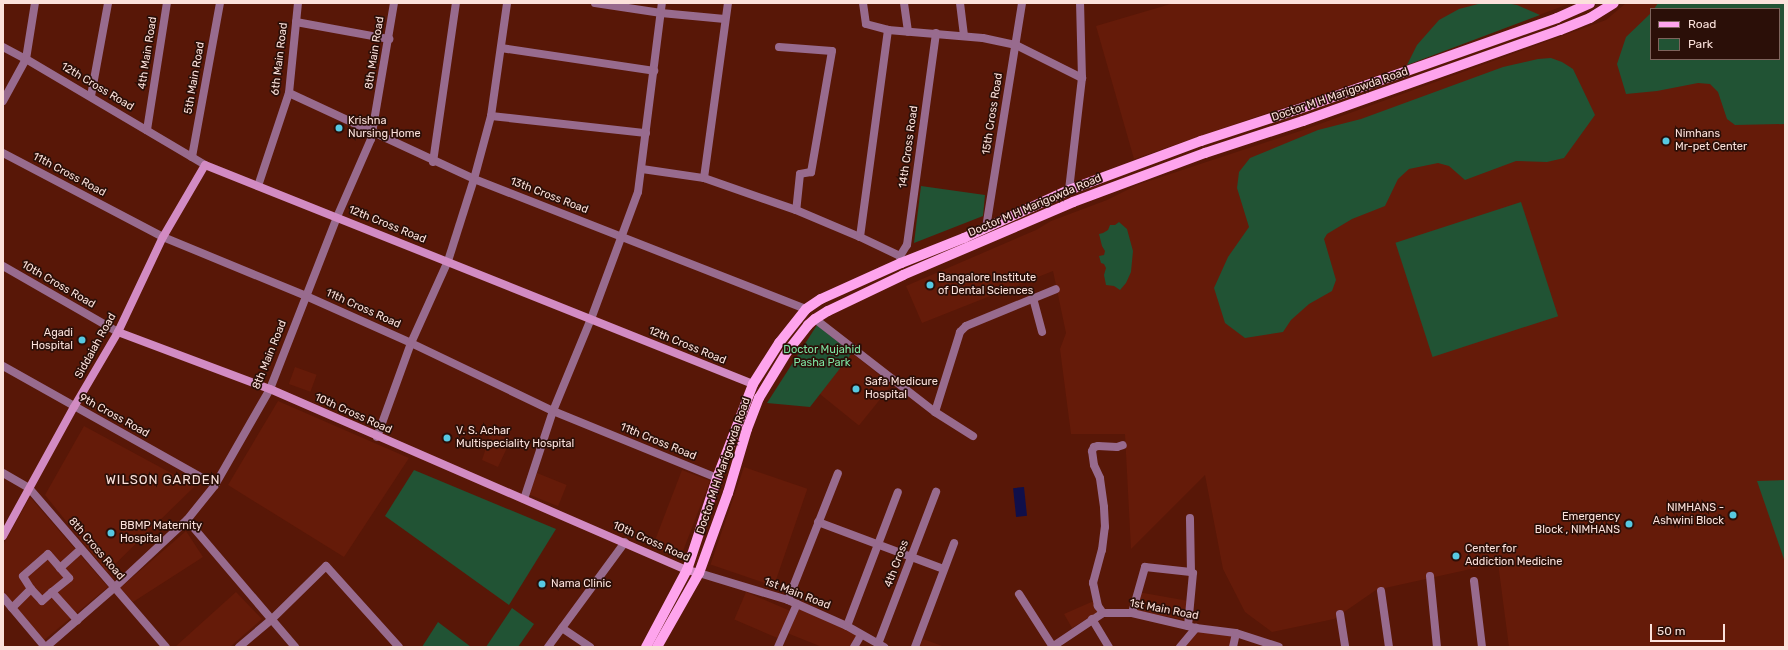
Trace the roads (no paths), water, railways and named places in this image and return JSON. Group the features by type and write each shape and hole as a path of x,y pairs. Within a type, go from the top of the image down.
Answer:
{"main road":[{"name":"Doctor M H Marigowda Road","path":"646,647 687,570 717,478 753,384 779,343 806,309 821,299 900,259 986,228 1069,190 1201,141 1299,109 1557,18 1590,3"},
{"name":"Doctor M H Marigowda Road","path":"657,647 699,573 728,493 747,429 759,398 787,352 808,325 815,319 828,311 903,275 1073,202 1205,153 1304,121 1560,30 1590,18 1614,3"},
{"name":"12th Cross Road","path":"205,165 753,384"},
{"name":"Siddaiah Road","path":"3,536 74,407 118,332 163,237 205,165"},
{"name":"10th Cross Road","path":"118,332 270,389 377,437 625,542 687,570 699,573"}],"street":[{"path":"3,101 26,58 35,3"},
{"path":"91,96 108,3"},
{"name":"4th Main Road","path":"147,130 167,3"},
{"name":"5th Main Road","path":"192,157 220,3"},
{"name":"6th Main Road","path":"258,186 289,93 298,3"},
{"name":"8th Main Road","path":"46,647 114,588 187,520 215,484 270,389 337,217 373,132 394,3"},
{"path":"433,162 456,3"},
{"path":"377,437 411,343 448,261 474,179 491,116 507,3"},
{"path":"595,3 661,13 726,19"},
{"path":"524,499 553,411 591,319 638,192 662,3"},
{"path":"704,178 728,3"},
{"path":"863,3 866,24 888,30 964,36 1016,45 1082,78"},
{"path":"904,3 908,32"},
{"path":"960,3 964,36"},
{"name":"15th Cross Road","path":"986,228 1022,3"},
{"path":"1069,190 1082,78 1080,3"},
{"path":"296,22 389,39"},
{"path":"860,238 888,30"},
{"name":"14th Cross Road","path":"900,259 907,245 936,33"},
{"path":"779,47 832,51 812,172 800,174 796,210"},
{"name":"12th Cross Road","path":"3,48 26,58 205,165"},
{"path":"501,48 654,71"},
{"name":"13th Cross Road","path":"289,93 433,162 806,309"},
{"path":"491,116 646,133"},
{"name":"11th Cross Road","path":"3,153 163,237 306,296 411,343 553,411 717,478"},
{"path":"642,169 704,178 796,210 860,238 900,259"},
{"name":"10th Cross Road","path":"3,266 118,332"},
{"path":"935,412 960,332 966,326 1056,289"},
{"path":"1033,298 1042,332"},
{"path":"815,319 935,412 973,436"},
{"name":"9th Cross Road","path":"3,366 74,407 215,484"},
{"path":"1019,594 1053,647 1103,613 1098,606 1093,583 1102,550 1105,528 1104,507 1100,478 1094,465 1092,451 1094,447 1098,446 1117,447 1123,445"},
{"name":"8th Cross Road","path":"3,473 29,488 166,647"},
{"path":"788,600 838,474"},
{"path":"847,626 898,492"},
{"name":"4th Cross","path":"881,646 936,492"},
{"path":"1180,647 1192,627 1193,573 1191,572 1190,518"},
{"path":"187,520 295,647"},
{"path":"818,522 878,543 944,569"},
{"path":"548,647 625,542"},
{"path":"915,647 954,543"},
{"path":"60,568 81,549"},
{"path":"48,554 69,578 42,601 31,589 23,576 48,554"},
{"path":"239,647 271,620 326,566 398,647"},
{"path":"1132,613 1145,567 1191,572"},
{"name":"1st Main Road","path":"699,573 788,600 847,626 881,646"},
{"path":"1430,576 1437,647"},
{"path":"1474,581 1482,647"},
{"path":"12,608 31,589"},
{"path":"1381,591 1389,647"},
{"path":"52,592 77,620"},
{"path":"3,597 46,647"},
{"path":"778,647 797,604"},
{"name":"1st Main Road","path":"1103,613 1132,613 1192,627 1236,633 1279,647"},
{"path":"1340,614 1345,647"},
{"path":"1092,620 1109,647"},
{"path":"562,628 590,647"},
{"path":"1233,647 1236,633"},
{"path":"854,647 861,635"}],"place":[{"name":"Krishna Nursing Home","path":"339,128"},
{"name":"Nimhans Mr-pet Center","path":"1666,141"},
{"name":"Bangalore Institute of Dental Sciences","path":"930,285"},
{"name":"Agadi Hospital","path":"82,340"},
{"name":"Safa Medicure Hospital","path":"856,389"},
{"name":"V. S. Achar Multispeciality Hospital","path":"447,438"},
{"name":"NIMHANS - Ashwini Block","path":"1733,515"},
{"name":"Emergency Block , NIMHANS","path":"1629,524"},
{"name":"BBMP Maternity Hospital","path":"111,533"},
{"name":"Center for Addiction Medicine","path":"1456,556"},
{"name":"Nama Clinic","path":"542,584"}],"district":[{"name":"WILSON GARDEN","path":"163,480"}],"park label":[{"name":"Doctor Mujahid Pasha Park","path":"822,357"}]}
